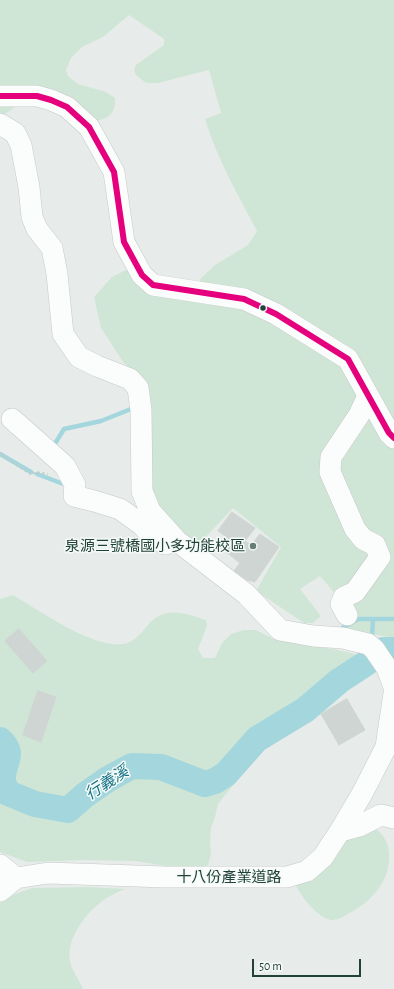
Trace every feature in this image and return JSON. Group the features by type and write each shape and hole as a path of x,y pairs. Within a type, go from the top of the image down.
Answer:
{"street":[{"path":"0,96 37,96 51,100 67,107 89,127 114,172 124,242 142,275 153,285 244,299 276,314 348,359 389,433 394,438"},
{"path":"0,124 15,133 21,145 29,187 32,217 37,229 52,248 57,274 63,334 79,357 130,379 138,388 141,410 142,492 150,512 177,541 246,594 280,630 313,636 343,638 368,644 374,649 387,668 394,687"},
{"path":"347,615 341,604 344,597 355,592 380,557 375,545 363,539 355,529 330,472 331,457 359,415 368,396"},
{"path":"12,420 65,466 75,485 74,496 120,509 142,525 151,535 165,544 177,541"},
{"name":"十八份產業道路","path":"16,878 48,873 165,877 287,877 307,871 323,857 340,831 363,792 386,747 394,693"},
{"path":"340,831 359,826 381,815 394,818"},
{"path":"0,865 16,878 0,891"}],"path":[{"path":"0,454 32,474 34,472 50,475"}],"green space":[{"path":"0,0 394,0 394,432 352,357 196,288 201,278 215,265 248,245 257,231 222,163 205,119 221,113 209,70 158,83 146,83 136,75 134,70 136,65 164,45 164,39 129,15 103,37 82,47 71,58 66,70 68,76 78,84 106,92 115,98 114,108 110,115 103,119 94,121 26,94 14,108 0,117"},
{"path":"126,270 137,278 243,303 337,358 394,446 394,644 388,637 352,630 345,624 354,616 320,576 300,589 321,616 313,623 304,623 256,591 281,547 233,508 197,546 166,516 153,498 134,373 123,362 101,328 94,297 112,277"},
{"path":"13,595 68,628 101,642 115,644 127,643 138,636 154,619 160,615 175,612 206,620 207,626 198,649 203,658 215,658 222,643 231,634 244,630 256,630 276,640 359,655 372,667 366,675 350,682 291,733 261,751 218,804 211,828 211,854 208,865 202,869 184,869 136,861 85,860 27,862 0,852 0,599"},
{"path":"374,827 386,840 388,846 389,857 386,876 376,892 361,906 343,917 334,920 325,918 314,910 300,892 294,881 346,836"},
{"path":"88,887 125,889 105,899 91,911 79,926 71,943 70,961 83,989 0,989 0,903 15,894 32,888"}],"building":[{"name":"泉源三號橋國小多功能校區","path":"232,512 255,528 245,541 251,545 260,534 279,547 255,582 247,580 234,571 240,563 225,551 232,541 218,531"},
{"path":"19,629 47,661 33,673 5,641"},
{"path":"38,691 56,697 41,742 23,735"},
{"path":"347,699 365,730 339,745 321,714"}],"waterway":[{"path":"54,448 53,447 64,429 101,421 131,409"},
{"path":"0,454 31,472"},
{"path":"37,474 66,485"},
{"path":"339,630 358,619 394,619"},
{"path":"372,637 373,619"},
{"name":"行義溪","path":"383,650 394,650"},
{"name":"行義溪","path":"0,740 5,745 8,754 4,772 4,786 8,793 35,804 68,810 85,795 108,779 132,766 161,767 205,784 215,781 226,774 257,739 305,710 339,681 368,662"}],"transit line":[{"path":"0,96 37,96 51,100 67,107 89,127 114,172 124,242 142,275 153,285 244,299 276,314 348,359 389,433 394,438"}],"place":[{"name":"泉源三號橋國小多功能校區","path":"253,546"}]}
